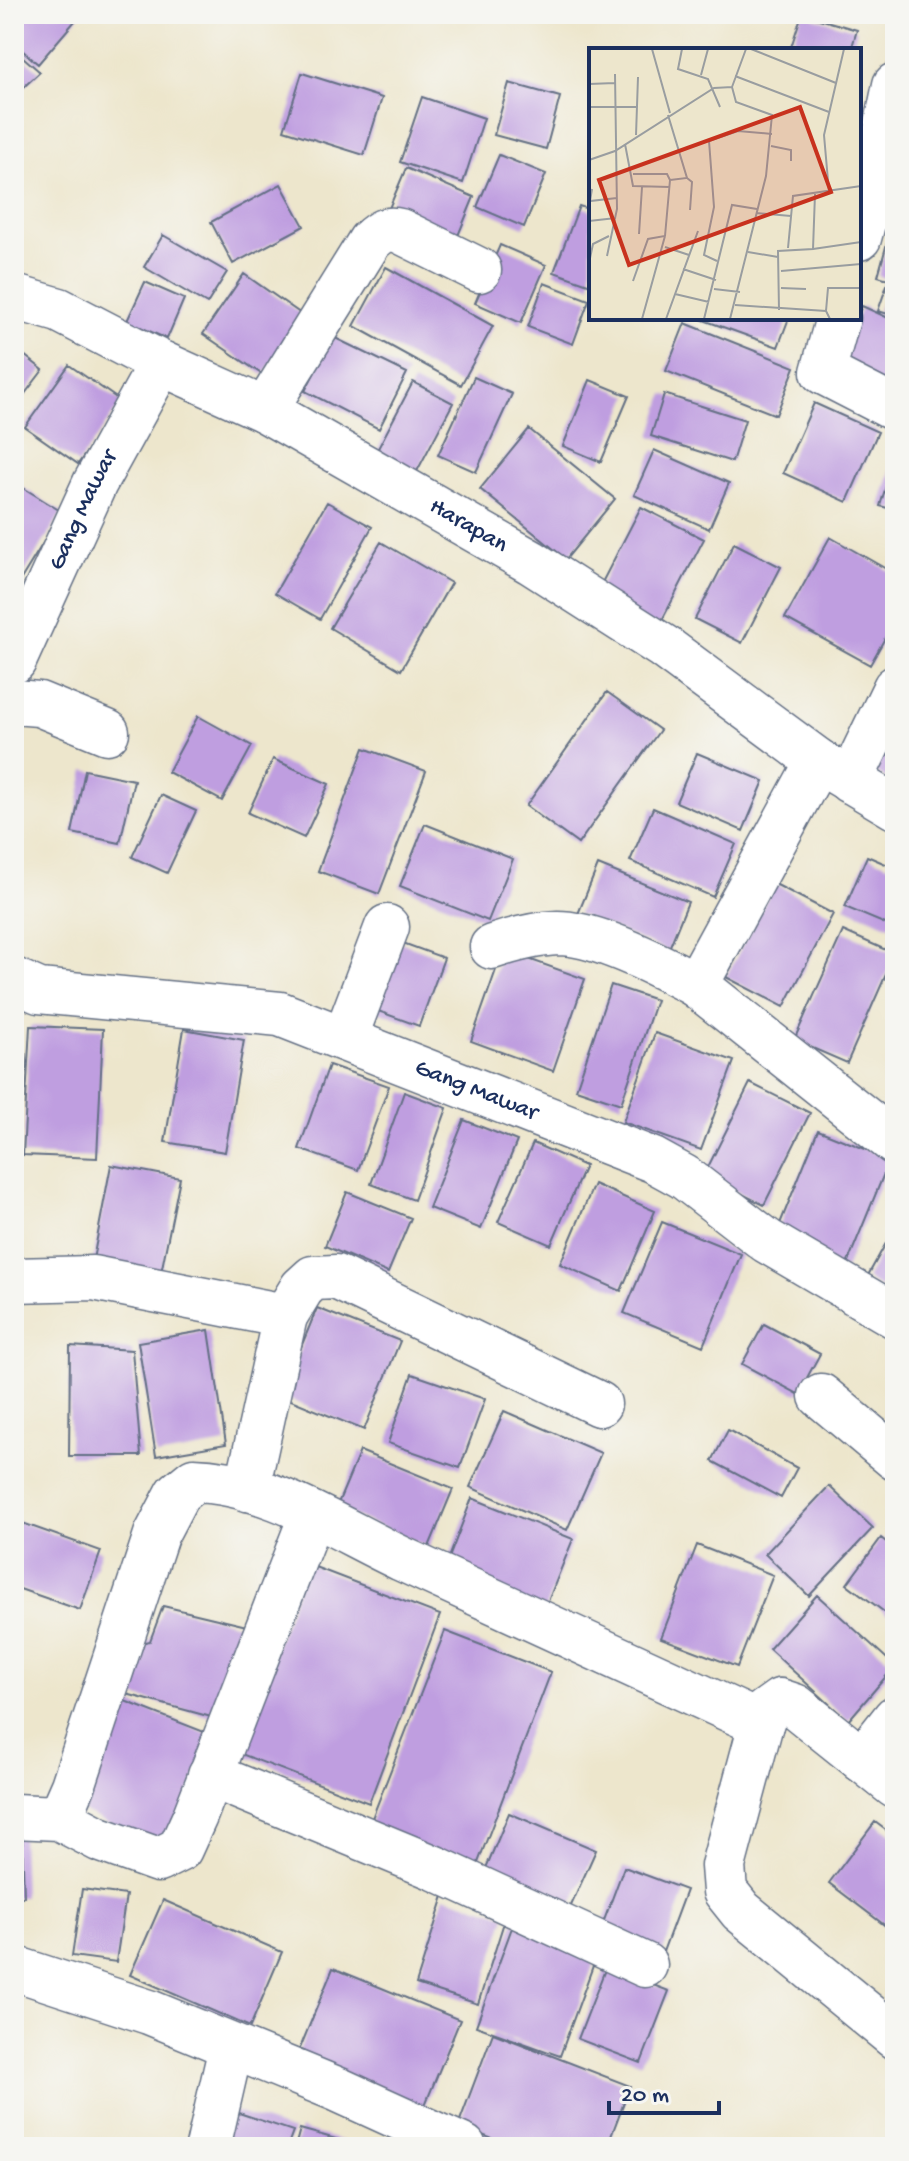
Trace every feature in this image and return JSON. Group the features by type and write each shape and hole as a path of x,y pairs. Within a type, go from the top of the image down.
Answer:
{"street":[{"path":"861,233 887,167 895,85"},
{"path":"265,410 370,241 381,231 390,228 400,231 479,270"},
{"name":"Harapan","path":"14,297 59,310 161,363 265,410 545,571 664,647 834,771 895,807"},
{"path":"837,320 823,372 895,409"},
{"name":"Gang Mawar","path":"14,661 95,483 161,363"},
{"path":"696,985 834,771 895,688"},
{"path":"14,702 39,704 107,732"},
{"path":"345,1038 387,927"},
{"path":"492,947 517,938 561,933 594,940 656,963 696,985 895,1143"},
{"name":"Gang Mawar","path":"14,980 39,991 280,1014 345,1038 653,1160 684,1177 767,1241 895,1316"},
{"path":"247,1489 285,1316 302,1288 313,1278 336,1277 599,1404"},
{"path":"14,1280 93,1278 285,1316"},
{"path":"821,1396 895,1458"},
{"path":"59,1818 73,1786 156,1535 178,1493 194,1480 217,1481 247,1489 312,1514 397,1557 761,1724"},
{"path":"14,1816 59,1818 99,1839 158,1860 180,1849 312,1514"},
{"path":"895,1718 878,1773 795,1706 780,1701 766,1711 723,1866 725,1891 741,1911 895,2037"},
{"path":"210,1775 435,1868 645,1965"},
{"path":"14,1968 149,2012 339,2090 418,2138 464,2147"},
{"path":"208,2147 231,2047"}],"building":[{"path":"14,14 81,14 38,64 14,43"},
{"path":"802,14 857,30 852,48 791,48"},
{"path":"14,49 40,72 14,96"},
{"path":"302,73 382,98 364,155 284,130"},
{"path":"509,83 560,97 546,149 494,135"},
{"path":"422,97 484,118 463,183 400,162"},
{"path":"499,155 546,174 524,227 477,207"},
{"path":"406,168 474,197 455,243 387,213"},
{"path":"281,184 304,226 233,264 211,222"},
{"path":"579,206 589,209 589,284 554,272"},
{"path":"890,232 895,233 895,281 878,276"},
{"path":"163,235 227,272 207,304 144,267"},
{"path":"500,245 546,265 521,323 475,303"},
{"path":"386,267 493,326 461,385 354,326"},
{"path":"244,274 304,316 263,375 203,334"},
{"path":"145,282 184,299 167,339 127,321"},
{"path":"888,282 895,284 895,316 878,311"},
{"path":"544,283 589,300 573,344 528,327"},
{"path":"862,306 895,321 895,398 833,370 856,320 861,320"},
{"path":"704,320 788,320 778,347"},
{"path":"685,323 795,367 776,415 666,371"},
{"path":"333,337 407,373 379,429 305,391"},
{"path":"14,347 43,370 14,408"},
{"path":"69,365 122,402 78,464 25,427"},
{"path":"474,377 512,394 476,472 438,455"},
{"path":"590,380 629,396 601,462 563,446"},
{"path":"413,382 453,403 414,477 374,456"},
{"path":"664,394 745,420 732,462 651,436"},
{"path":"814,403 878,432 847,502 783,473"},
{"path":"529,429 615,499 566,559 480,489"},
{"path":"654,450 729,483 709,529 634,495"},
{"path":"895,456 895,510 880,506"},
{"path":"14,482 62,512 18,584 14,582"},
{"path":"327,502 372,527 320,619 275,593"},
{"path":"641,507 704,539 658,628 595,596"},
{"path":"830,537 895,574 895,620 870,665 785,618"},
{"path":"381,542 451,583 401,670 330,628"},
{"path":"734,543 781,567 742,643 695,619"},
{"path":"607,692 660,730 578,844 526,806"},
{"path":"198,716 252,746 222,801 168,772"},
{"path":"895,730 895,784 871,769"},
{"path":"364,748 426,771 379,894 318,871"},
{"path":"697,753 764,781 743,831 676,802"},
{"path":"273,759 329,784 304,838 248,813"},
{"path":"85,770 134,780 120,843 72,833"},
{"path":"161,795 196,811 167,873 132,857"},
{"path":"653,808 736,844 713,897 630,861"},
{"path":"425,824 513,859 488,921 400,886"},
{"path":"867,856 895,868 895,928 845,907"},
{"path":"598,865 688,902 668,951 578,914"},
{"path":"775,884 833,914 784,1007 726,977"},
{"path":"843,931 895,954 847,1063 794,1040"},
{"path":"392,939 444,958 419,1026 367,1007"},
{"path":"503,950 585,979 553,1071 471,1041"},
{"path":"611,985 656,1000 621,1104 576,1089"},
{"path":"30,1026 103,1029 97,1158 23,1155"},
{"path":"184,1029 244,1040 225,1152 165,1142"},
{"path":"655,1033 734,1061 701,1150 623,1122"},
{"path":"329,1065 389,1086 358,1170 299,1149"},
{"path":"750,1083 810,1113 764,1205 704,1175"},
{"path":"404,1092 447,1108 414,1200 371,1184"},
{"path":"464,1120 517,1141 481,1229 429,1208"},
{"path":"818,1130 890,1159 845,1269 773,1241"},
{"path":"533,1143 585,1166 551,1245 498,1222"},
{"path":"111,1165 180,1178 159,1283 91,1270"},
{"path":"594,1184 655,1211 621,1291 560,1264"},
{"path":"347,1192 411,1218 388,1273 325,1246"},
{"path":"662,1222 741,1254 703,1346 624,1313"},
{"path":"895,1227 895,1296 866,1279"},
{"path":"317,1308 400,1341 364,1430 281,1396"},
{"path":"764,1324 820,1354 798,1394 742,1364"},
{"path":"209,1330 226,1444 156,1456 138,1342"},
{"path":"70,1346 132,1350 141,1456 69,1456"},
{"path":"412,1374 485,1399 460,1468 388,1443"},
{"path":"504,1411 601,1453 567,1530 470,1487"},
{"path":"728,1430 797,1468 781,1498 712,1461"},
{"path":"360,1451 453,1489 429,1547 336,1508"},
{"path":"829,1486 873,1528 809,1596 765,1554"},
{"path":"472,1498 573,1539 544,1611 444,1571"},
{"path":"14,1520 101,1551 80,1610 14,1587"},
{"path":"881,1538 895,1549 895,1620 847,1584"},
{"path":"697,1545 773,1575 737,1667 661,1638"},
{"path":"307,1564 440,1615 369,1803 236,1752"},
{"path":"817,1595 895,1666 848,1721 769,1649"},
{"path":"163,1606 255,1628 226,1721 119,1692 136,1644 150,1641"},
{"path":"445,1631 551,1672 476,1868 369,1826"},
{"path":"117,1698 212,1735 166,1851 82,1811"},
{"path":"509,1813 596,1850 566,1917 481,1880"},
{"path":"875,1822 895,1837 895,1916 887,1927 829,1883"},
{"path":"22,1832 24,1897 14,1897 14,1833"},
{"path":"624,1867 686,1890 661,1957 599,1934"},
{"path":"82,1889 126,1895 116,1962 72,1956"},
{"path":"444,1896 506,1916 478,2004 416,1984"},
{"path":"163,1900 282,1952 250,2027 130,1975"},
{"path":"514,1922 598,1952 560,2056 476,2026"},
{"path":"606,1967 669,1991 641,2063 578,2039"},
{"path":"333,1968 460,2020 423,2110 296,2058"},
{"path":"493,2033 630,2086 607,2147 514,2147 458,2126"},
{"path":"233,2111 293,2131 287,2147 221,2147"},
{"path":"300,2129 361,2146 361,2147 295,2147"}]}
